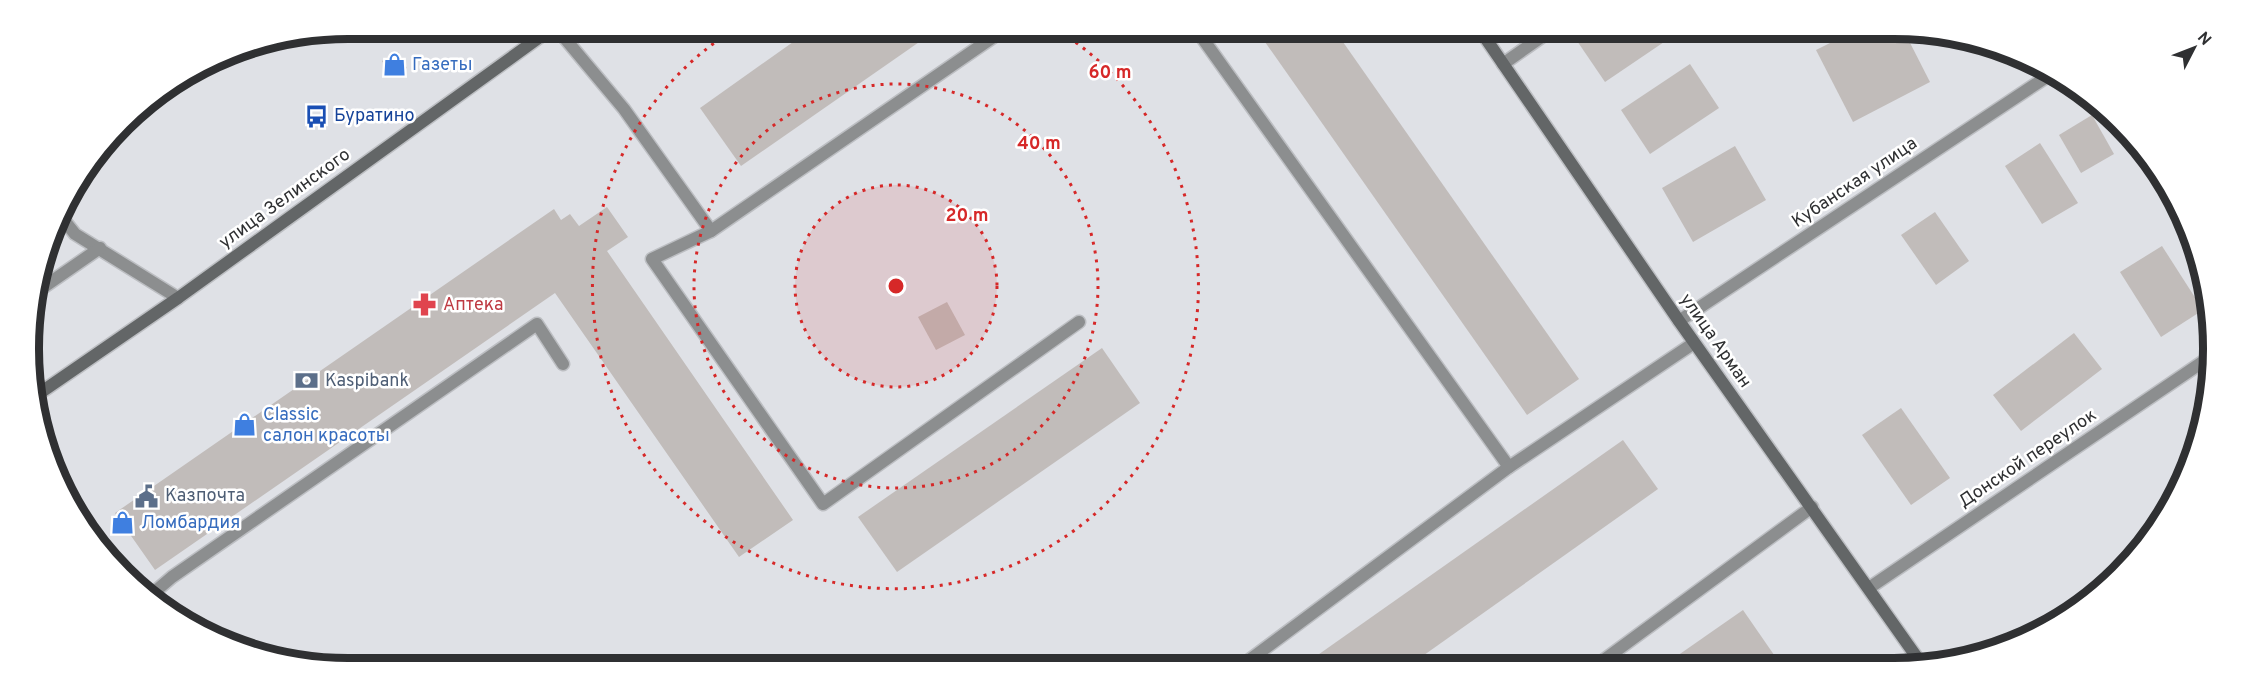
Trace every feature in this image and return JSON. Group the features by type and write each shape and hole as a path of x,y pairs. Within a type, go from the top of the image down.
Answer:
{"street":[{"name":"улица Зелинского","path":"42,391 178,298 537,39"},
{"path":"564,39 624,109 711,231"},
{"path":"990,39 711,231 652,259 822,504 1079,322"},
{"path":"1203,39 1509,467"},
{"name":"улица Арман","path":"1486,39 1694,343 1917,657"},
{"path":"1503,64 1538,39"},
{"name":"Кубанская улица","path":"1679,321 2045,78"},
{"path":"66,223 75,234 178,298"},
{"path":"46,286 100,248"},
{"path":"156,591 172,577 537,324 563,364"},
{"path":"1252,658 1509,467 1694,343"},
{"name":"Донской переулок","path":"1869,588 2202,362"},
{"path":"1607,658 1812,507"}],"building":[{"path":"797,39 924,39 741,166 700,108"},
{"path":"1263,39 1341,39 1579,379 1527,415"},
{"path":"1576,39 1666,39 1667,40 1605,82"},
{"path":"1838,39 1908,40 1930,82 1853,122 1816,50"},
{"name":"Газеты","path":"398,52 407,68 391,77 382,61"},
{"path":"1690,64 1719,108 1650,154 1621,110"},
{"path":"2092,115 2114,154 2081,173 2059,135"},
{"path":"2040,143 2078,203 2042,224 2005,166"},
{"path":"1735,146 1766,200 1693,242 1662,188"},
{"path":"607,207 628,237 607,251 793,520 739,557 555,293 155,570 115,513 554,209 561,220 570,214 579,226"},
{"path":"1935,212 1969,261 1936,285 1901,235"},
{"path":"2162,246 2199,304 2200,312 2161,337 2120,272"},
{"path":"947,302 965,335 936,350 918,317"},
{"path":"2074,333 2102,369 2021,431 1993,395"},
{"path":"1102,348 1140,403 897,572 858,517"},
{"path":"1901,408 1950,478 1911,505 1862,435"},
{"path":"1623,440 1658,489 1420,658 1314,658"},
{"path":"1743,610 1776,658 1674,658"}],"place":[{"name":"Газеты","path":"394,65"},
{"name":"Буратино","path":"316,116"},
{"name":"Аптека","path":"425,305"},
{"name":"Kaspibank","path":"307,381"},
{"name":"Classic салон красоты","path":"245,425"},
{"name":"Казпочта","path":"147,496"},
{"name":"Ломбардия","path":"123,523"}]}
